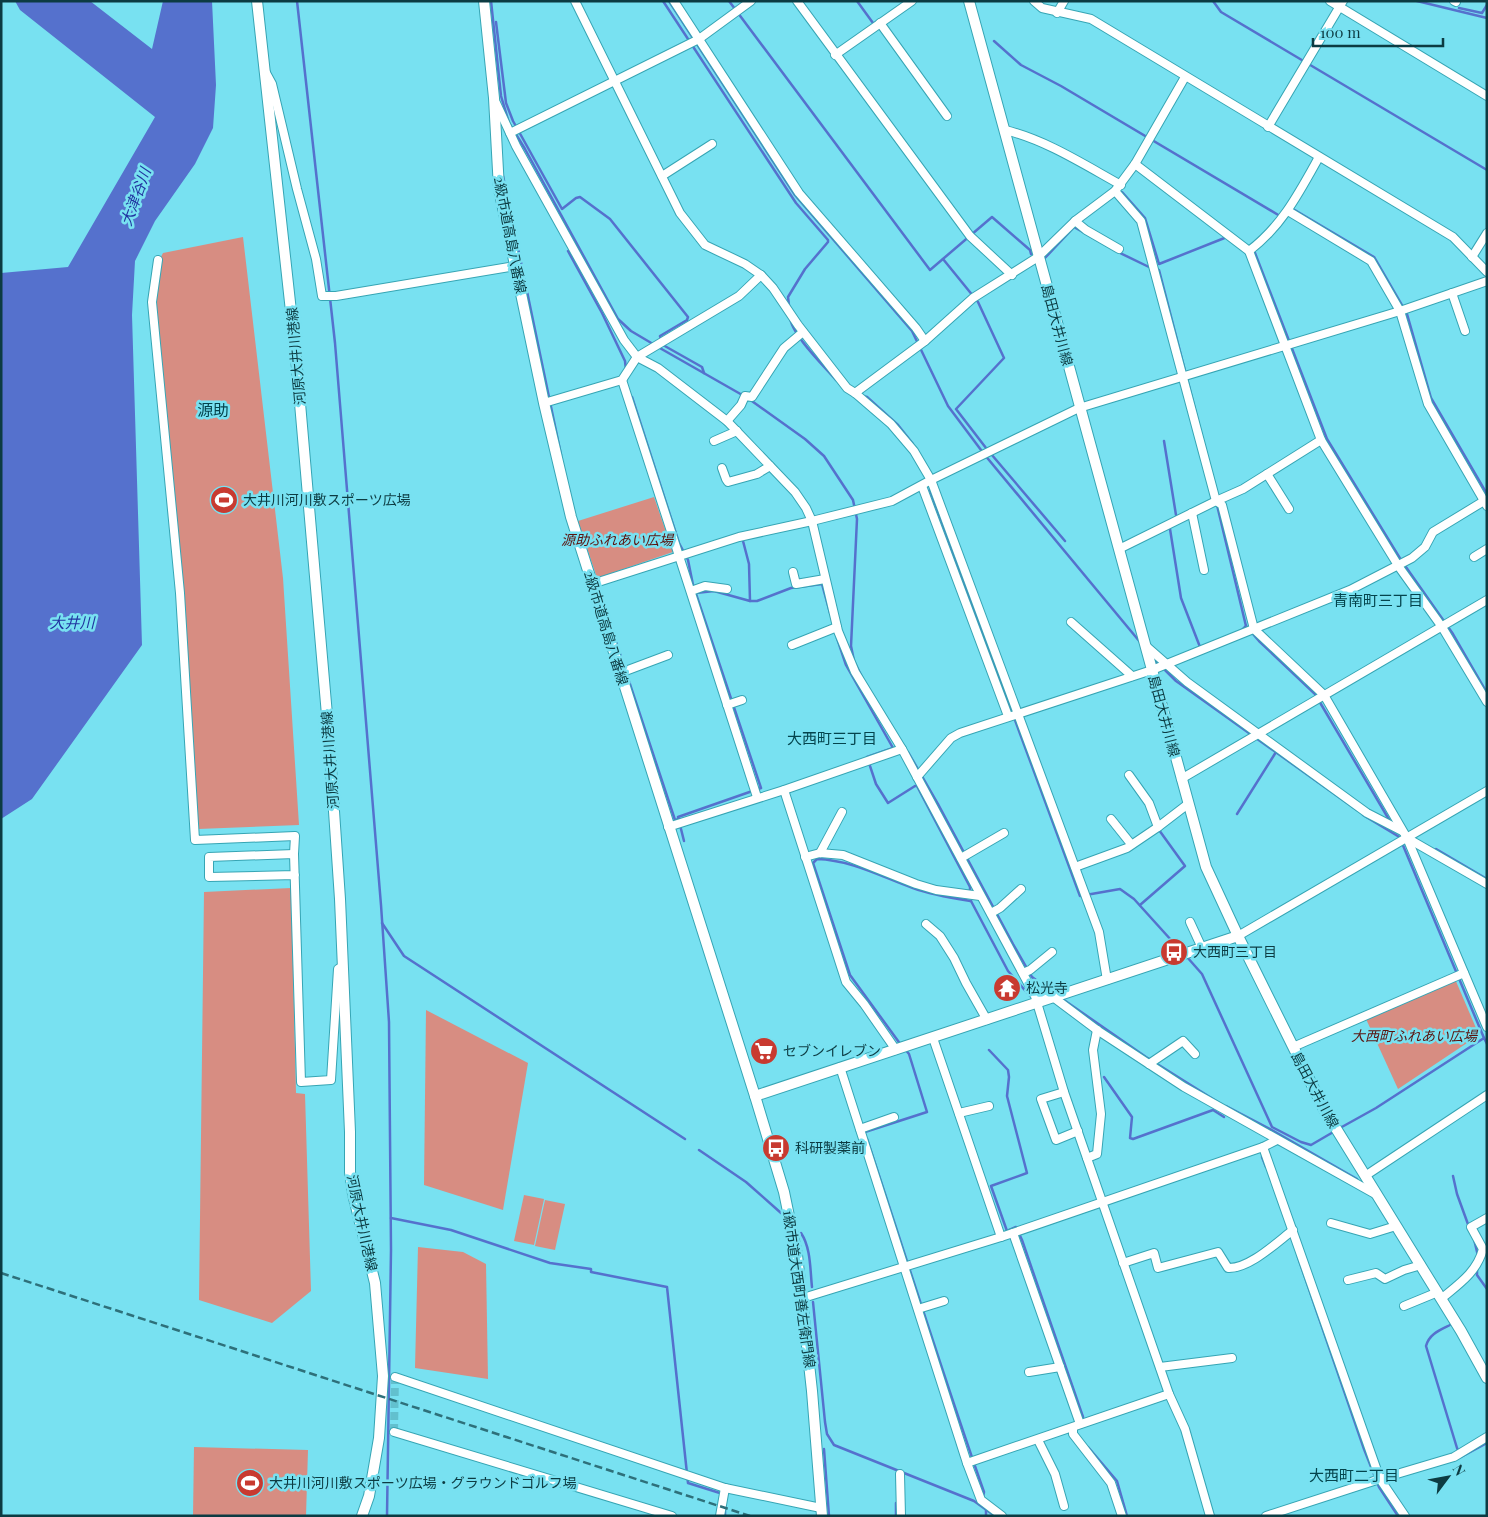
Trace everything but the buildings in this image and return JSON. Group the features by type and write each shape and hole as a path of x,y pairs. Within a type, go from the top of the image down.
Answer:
{"main road":[{"name":"河原大井川港線","path":"258,1 285,242 314,554 330,757 343,966 350,1172 353,1194 375,1283 383,1376 379,1438 369,1496 362,1516"},
{"name":"2級市道高島八番線","path":"484,1 494,98 499,190 544,403 571,517 755,1096"},
{"name":"島田大井川線","path":"970,1 1079,408 1206,867 1324,1109 1474,1351 1487,1378"},
{"path":"755,1096 1238,936"},
{"name":"1級市道大西町善左衛門線","path":"755,1096 784,1192 797,1255 803,1298 822,1512"}],"street":[{"path":"574,1 680,214 705,245 745,264 761,275 774,288 803,332 847,388 896,430 914,451 931,480 1099,932 1107,980"},
{"path":"674,1 799,193 910,321 925,341"},
{"path":"510,133 699,39 751,1"},
{"path":"796,1 970,236 1012,275"},
{"path":"835,55 912,1"},
{"path":"1034,1 1042,8 1057,13 1091,19 1454,237 1487,272"},
{"path":"1057,13 1064,1"},
{"path":"1330,1 1341,4 1487,96"},
{"path":"1268,127 1341,4"},
{"path":"880,23 947,116"},
{"path":"265,71 272,84 316,259 322,296 336,296 515,266"},
{"path":"855,393 925,341 973,298 1038,257 1075,222 1118,188 1135,164 1185,77"},
{"path":"494,98 510,133 619,332 636,357 658,368 727,421 795,492 806,508 812,521 837,627 856,672 902,749 1035,996 1064,1092 1169,1394 1184,1429 1210,1516"},
{"path":"1005,130 1054,148 1118,188 1142,222 1216,501 1222,504 1254,629 1324,695 1405,835 1487,1027"},
{"path":"662,176 712,144"},
{"path":"1249,251 1260,242 1288,211 1319,157"},
{"path":"1135,164 1249,251 1321,440 1398,567 1442,627 1487,702"},
{"path":"917,777 951,738 1008,716 1152,670 1350,590 1398,567 1425,547 1433,532 1485,504 1428,404 1400,311 1371,261 1288,211"},
{"path":"1075,222 1119,249"},
{"path":"1472,257 1487,233"},
{"path":"158,260 152,302 180,594 195,840 295,836 294,854 302,1082 331,1080 338,969 343,966"},
{"path":"544,403 622,380 636,357 739,296 761,275"},
{"path":"592,584 739,537 892,501 1079,408 1400,311 1487,281"},
{"path":"1452,293 1465,331"},
{"path":"727,421 741,405 745,396 752,397 760,387 784,348 803,332"},
{"path":"622,380 757,797"},
{"path":"714,442 736,432"},
{"path":"1119,549 1243,489 1321,440"},
{"path":"722,468 728,482 757,474 770,466"},
{"path":"1267,474 1289,509"},
{"path":"922,486 1008,716"},
{"path":"1192,513 1204,570"},
{"path":"1474,557 1487,549"},
{"path":"793,572 796,584 825,579"},
{"path":"691,591 705,586 727,589"},
{"path":"1181,779 1487,600"},
{"path":"1071,622 1132,676"},
{"path":"792,645 837,627"},
{"path":"1145,645 1187,682 1367,813 1487,884"},
{"path":"620,673 668,655"},
{"path":"727,705 742,700"},
{"path":"668,827 757,797 784,790 902,749"},
{"path":"1129,775 1149,803 1158,827"},
{"path":"784,790 846,982 896,1050"},
{"path":"1238,936 1405,835 1487,791"},
{"path":"1075,866 1127,848 1188,804"},
{"path":"820,853 842,812"},
{"path":"1111,819 1131,844"},
{"path":"961,858 1004,833"},
{"path":"805,857 820,853 843,855 936,890 980,896"},
{"path":"294,854 208,857 209,877 295,875"},
{"path":"991,913 1000,908 1021,889"},
{"path":"1190,922 1202,948"},
{"path":"926,924 940,936 988,1020"},
{"path":"1023,973 1030,970 1052,952"},
{"path":"1293,1047 1464,973"},
{"path":"1053,997 1097,1030 1184,1087 1377,1194"},
{"path":"1087,1158 1097,1154 1101,1114 1093,1050 1097,1030"},
{"path":"933,1038 1001,1237"},
{"path":"1149,1064 1183,1041 1195,1054"},
{"path":"840,1067 981,1500 1002,1516"},
{"path":"1064,1092 1041,1099 1056,1140 1078,1131"},
{"path":"1365,1176 1487,1095"},
{"path":"958,1113 989,1106"},
{"path":"860,1129 894,1117"},
{"path":"803,1298 1013,1233 1263,1148 1277,1140"},
{"path":"1263,1148 1380,1479 1404,1516"},
{"path":"1404,1306 1440,1296 1473,1271 1480,1260 1483,1249 1471,1227 1487,1218"},
{"path":"1331,1223 1370,1234 1396,1226"},
{"path":"1123,1263 1154,1253 1158,1268 1218,1252 1228,1268 1236,1268 1247,1264 1293,1230"},
{"path":"1013,1233 1080,1424"},
{"path":"1348,1280 1376,1273 1385,1279 1420,1265"},
{"path":"918,1309 944,1301"},
{"path":"1160,1367 1232,1358"},
{"path":"1028,1372 1060,1367"},
{"path":"395,1377 725,1488 822,1512"},
{"path":"968,1463 1169,1394"},
{"path":"1072,1428 1073,1434 1111,1483 1122,1516"},
{"path":"394,1432 672,1516"},
{"path":"1266,1516 1454,1457 1487,1437"},
{"path":"1038,1440 1054,1474 1064,1506"},
{"path":"900,1474 901,1516"},
{"path":"720,1516 725,1488"}],"green space":[{"name":"大井川河川敷スポーツ広場","path":"243,237 283,578 299,825 198,829 183,583 151,276 163,253"},
{"name":"源助ふれあい広場","path":"654,497 673,552 597,578 578,521"},
{"path":"291,888 296,1093 305,1094 311,1291 272,1323 199,1300 204,892"},
{"name":"大西町ふれあい広場","path":"1455,979 1479,1035 1398,1089 1366,1019"},
{"path":"426,1010 528,1063 503,1210 424,1185"},
{"path":"524,1195 544,1199 534,1245 514,1241"},
{"path":"545,1200 565,1204 555,1250 535,1246"},
{"path":"418,1247 463,1252 486,1264 488,1379 415,1368"},
{"name":"大井川河川敷スポーツ広場・グラウンドゴルフ場","path":"194,1447 308,1450 306,1516 193,1516"}],"water":[{"name":"大井川","path":"15,1 90,1 152,49 163,1 212,1 216,85 213,128 195,164 155,221 135,261 132,315 142,645 32,799 1,819 1,273 68,267 155,117 20,10"}],"waterway":[{"path":"297,1 335,343 389,1022 391,1250 387,1516"},
{"path":"491,1 501,96 509,123 618,319 631,331 653,344"},
{"path":"663,1 796,203 828,240 805,269 788,297 789,306"},
{"path":"669,1 795,195 912,331 948,406 984,454 1140,642"},
{"path":"729,1 930,270 992,217 1030,250 1031,254"},
{"path":"857,1 873,23"},
{"path":"1213,1 1221,12 1487,170"},
{"path":"1417,1 1487,18"},
{"path":"1459,8 1482,13 1487,5"},
{"path":"496,22 506,103 513,121 562,209 580,197 610,219 688,317 687,320 660,336 663,345 702,367 704,373"},
{"path":"994,41 1021,65 1061,86 1280,216"},
{"path":"503,176 561,455"},
{"path":"1122,192 1145,218 1159,264 1227,237"},
{"path":"1293,209 1374,257 1407,314 1431,398 1487,494"},
{"path":"1044,259 1074,227 1111,248"},
{"path":"568,251 602,313 625,361 626,370"},
{"path":"1250,251 1255,253 1327,439 1401,560 1453,634 1487,693"},
{"path":"1118,252 1151,268"},
{"path":"943,259 978,302 1004,358 956,409 986,448 1065,541"},
{"path":"1157,269 1159,270 1217,495"},
{"path":"790,317 802,341 836,380"},
{"path":"658,347 744,396"},
{"path":"863,396 867,397 898,425 913,444"},
{"path":"632,397 679,543 688,560 693,585 761,788 678,817 679,820"},
{"path":"749,399 805,439 824,456 853,500 857,519 851,646 854,661 862,677"},
{"path":"1164,441 1176,515"},
{"path":"930,487 1080,896 1120,889 1134,899 1181,951"},
{"path":"1217,505 1246,626"},
{"path":"1170,529 1181,598 1200,647 1202,646"},
{"path":"696,593 714,591 750,601 749,564 743,541"},
{"path":"750,601 757,601 791,588 822,584 830,613"},
{"path":"1242,630 1246,626 1259,641 1315,694 1391,823"},
{"path":"837,638 846,665 893,748 867,757 876,784 888,803 917,786 970,887 970,893"},
{"path":"616,642 675,820 679,819"},
{"path":"1153,658 1176,681 1357,810"},
{"path":"908,752 1032,977 1055,994"},
{"path":"1237,814 1276,752"},
{"path":"1363,815 1401,838"},
{"path":"680,825 684,841"},
{"path":"1140,905 1185,866 1159,830"},
{"path":"1402,843 1484,1038"},
{"path":"1436,849 1487,879"},
{"path":"901,1045 850,975 813,863 817,859 842,862 920,890 971,901"},
{"path":"971,901 1008,971 1030,996 1048,989"},
{"path":"382,923 404,956 685,1139"},
{"path":"1187,957 1202,974 1272,1127 1311,1145 1335,1131"},
{"path":"1061,998 1146,1057 1221,1104"},
{"path":"1340,1128 1376,1108 1484,1038 1487,1044"},
{"path":"865,1132 927,1112 909,1054 905,1049"},
{"path":"989,1050 1008,1070 1007,1096 1027,1173 991,1186 1007,1231 1016,1227 1022,1240 1083,1417 1082,1422"},
{"path":"1104,1077 1132,1117 1130,1138 1133,1139 1213,1110 1224,1117"},
{"path":"1226,1106 1357,1179"},
{"path":"867,1139 984,1492 983,1497"},
{"path":"699,1150 746,1182 781,1213"},
{"path":"1262,1157 1266,1167"},
{"path":"1453,1176 1457,1194 1469,1227"},
{"path":"391,1218 451,1230 550,1263 591,1269 591,1272 667,1287 688,1483 723,1494"},
{"path":"801,1233 807,1245 812,1287"},
{"path":"1474,1239 1478,1256"},
{"path":"1298,1257 1364,1449 1379,1487 1398,1516"},
{"path":"1477,1269 1477,1275 1487,1289"},
{"path":"813,1302 825,1422 827,1434 834,1445 974,1501 995,1516"},
{"path":"1450,1325 1432,1335 1426,1346 1457,1448 1461,1457 1487,1443"},
{"path":"1088,1447 1117,1481 1127,1516"},
{"path":"824,1449 829,1516"},
{"path":"896,1503 896,1516"},
{"path":"725,1508 725,1516"},
{"path":"986,1509 986,1516"}],"tunnel":[{"path":"394,1432 395,1377"}],"railway":[{"path":"1,1273 750,1516"}],"place":[{"name":"大井川河川敷スポーツ広場","path":"224,500"},
{"name":"大西町三丁目","path":"1174,952"},
{"name":"松光寺","path":"1007,988"},
{"name":"セブンイレブン","path":"764,1051"},
{"name":"科研製薬前","path":"776,1148"},
{"name":"大井川河川敷スポーツ広場・グラウンドゴルフ場","path":"250,1483"}],"district":[{"name":"源助","path":"213,410"},
{"name":"青南町三丁目","path":"1378,601"},
{"name":"大西町三丁目","path":"832,739"},
{"name":"大西町二丁目","path":"1354,1476"}],"water label":[{"name":"大津谷川","path":"136,197"}]}
